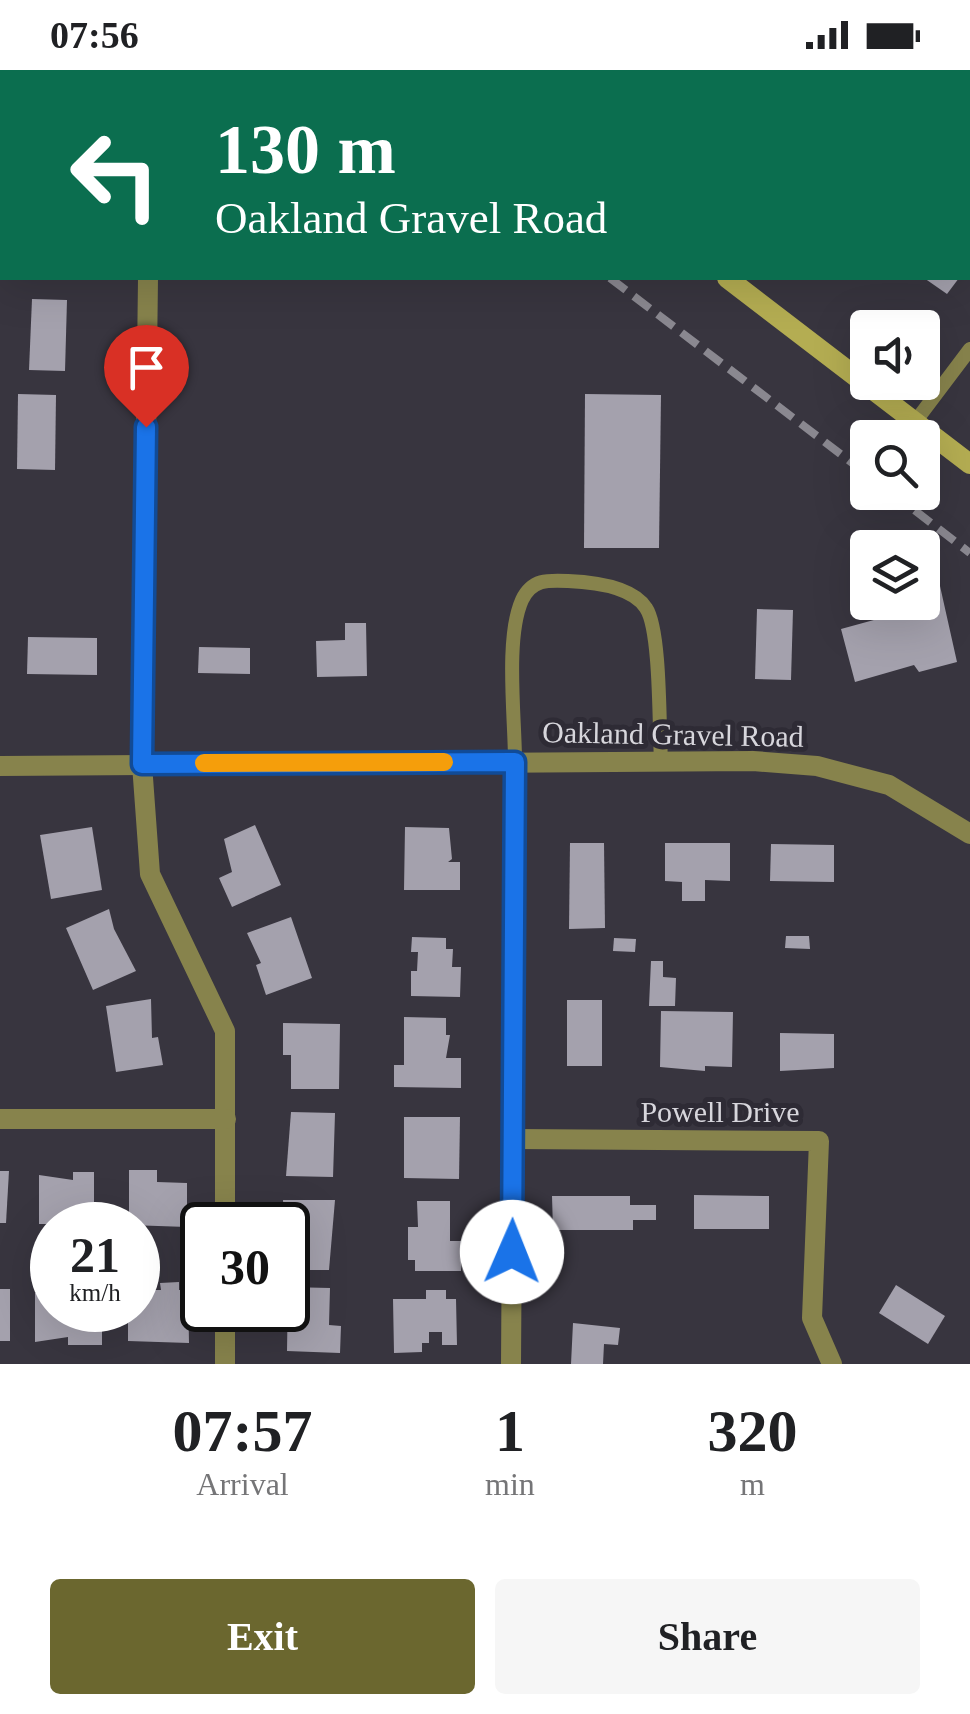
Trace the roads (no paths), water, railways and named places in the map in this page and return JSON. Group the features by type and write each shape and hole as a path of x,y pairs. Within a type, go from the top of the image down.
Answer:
{"main road":[{"path":"737,281 912,420"},
{"path":"940,441 970,464"}],"street":[{"path":"148,280 142,764 150,874 225,1031 225,1202"},
{"name":"Oakland Gravel Road","path":"0,766 662,761 817,766 889,785 970,834"},
{"path":"511,1364 515,762"},
{"path":"0,1119 226,1119"},
{"name":"Powell Drive","path":"514,1140 819,1141 812,1318 832,1364"},
{"path":"225,1332 225,1364"}],"lane":[{"path":"917,420 970,349"},
{"path":"515,762 516,634 521,603 530,586 546,580 610,587 634,596 647,608 653,632 662,761"}],"railway":[{"path":"613,280 850,461"},
{"path":"914,510 970,553"}]}
